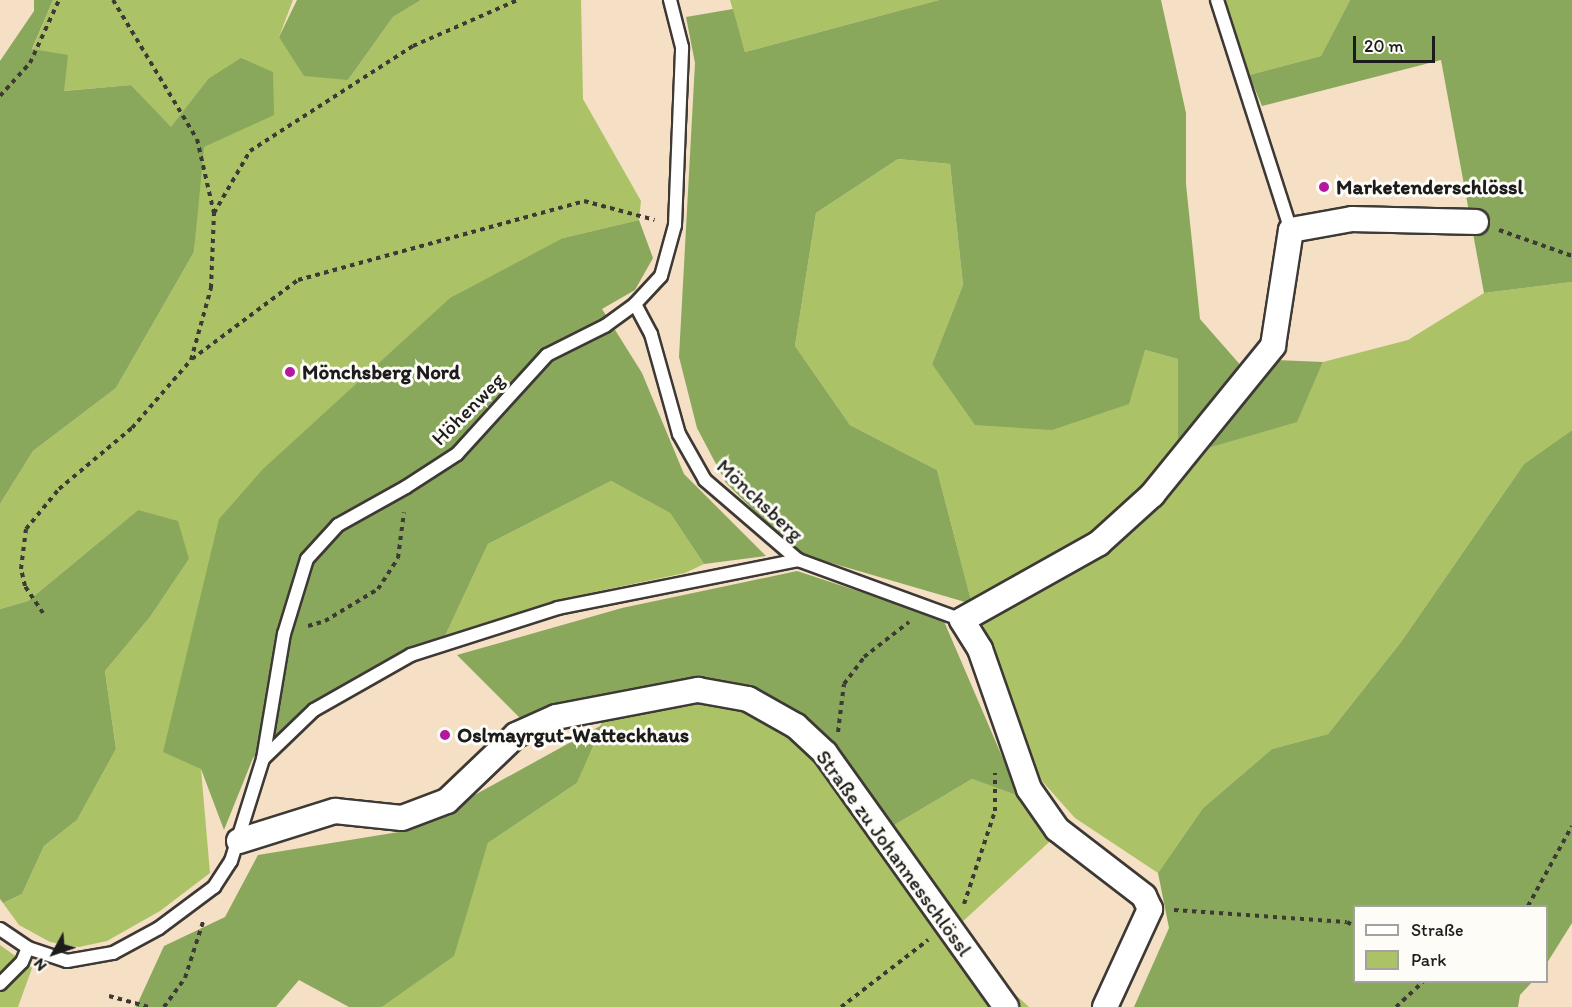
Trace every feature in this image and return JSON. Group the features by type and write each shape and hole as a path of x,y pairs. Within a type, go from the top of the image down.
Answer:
{"street":[{"path":"1105,1007 1150,909 1144,896 1057,829 1029,789 980,649 962,620 1099,543 1152,495 1273,346 1291,230 1352,219 1476,222"},
{"name":"Straße zu Johannesschlössl","path":"239,841 335,811 402,818 447,801 516,735 546,722 698,690 748,699 796,726 820,748 1006,1007"}],"lane":[{"name":"Höhenweg","path":"214,887 231,861 239,841 263,759 284,634 307,559 338,525 406,487 457,454 547,355 605,326 635,304 661,276 675,225 682,47 670,0"},
{"path":"1217,0 1291,230"},
{"name":"Mönchsberg","path":"635,304 651,334 679,434 705,480 798,560 962,620"},
{"path":"263,759 314,710 411,655 558,608 798,560"},
{"path":"0,928 28,948 67,961 113,953 159,928 214,887"},
{"path":"0,984 22,962 28,948"}],"path":[{"path":"0,96 30,63 59,0"},
{"path":"113,0 197,139 214,213 211,288 191,360"},
{"path":"214,213 250,151 413,46 519,0"},
{"path":"43,613 25,586 21,569 26,529 59,489 132,428 191,360 298,280 584,201 675,225"},
{"path":"1476,222 1572,256"},
{"path":"284,634 325,621 378,589 399,558 406,487"},
{"path":"820,748 840,729 844,684 864,657 927,607"},
{"path":"841,1007 959,916 995,811 994,774 1016,750"},
{"path":"1529,905 1572,826"},
{"path":"164,1007 185,978 214,887"},
{"path":"1150,909 1347,922 1353,925"},
{"path":"1396,1007 1421,983"},
{"path":"109,996 149,1007"}],"green space":[{"path":"34,0 53,0 32,49 68,55 64,91 131,85 171,127 208,79 241,58 273,72 274,115 204,147 194,252 116,388 33,451 0,504 0,61 34,11"},
{"path":"53,0 293,0 279,37 348,80 393,17 421,0 581,0 583,99 641,201 639,220 563,238 201,769 210,873 160,911 107,941 79,947 50,942 19,925 3,903 22,894 44,846 77,820 116,749 105,671 150,617 189,559 138,510 28,601 0,609 0,504 33,451 116,388 194,252 208,79 171,128 131,85 63,91 32,50"},
{"path":"297,0 421,0 393,17 348,80 304,76 279,37"},
{"path":"730,0 939,0 745,52"},
{"path":"939,0 1161,0 1186,113 1186,184 1200,319 1243,368 1178,440 1178,359 1145,350 1129,404 1052,430 975,425 932,364 963,285 950,164 898,159 816,213 795,346 850,425 937,470 972,604 797,553 726,483 697,428 679,357 695,63 686,17 733,9 745,52"},
{"path":"1224,0 1350,0 1321,56 1249,75"},
{"path":"1350,0 1572,0 1572,282 1484,293 1441,60 1262,106 1249,75 1321,56"},
{"path":"898,159 950,164 963,285 932,364 1145,350 1178,359 1178,440 1205,449 1297,421 1323,362 1408,340 1484,293 1572,282 1572,430 1524,464 1401,642 1328,734 1272,749 1203,808 1158,873 1075,818 1041,780 986,631 972,604 937,470 850,425 795,346 816,213"},
{"path":"639,220 653,258 635,290 602,309 642,373 684,474 766,556 704,564 670,513 611,481 488,544 445,636 406,650 308,704 253,758 224,830 201,769 163,752 219,519 263,469 450,298 563,238"},
{"path":"1276,360 1323,362 1297,422 1205,449"},
{"path":"1572,430 1572,923 1548,961 1548,905 1353,905 1353,983 1531,983 1520,995 1518,1007 1134,1007 1169,928 1158,873 1203,808 1272,749 1328,734 1401,642 1524,464"},
{"path":"611,481 670,513 704,564 685,573 571,597 445,636 488,544"},
{"path":"138,510 178,521 189,559 150,617 105,671 116,749 77,820 44,846 22,894 3,903 0,899 0,609 28,601"},
{"path":"797,571 943,619 1019,796 972,779 891,827 807,724 746,685 704,680 558,705 521,719 457,655 622,608"},
{"path":"704,680 746,685 807,724 891,827 972,779 1019,796 1058,834 949,934 1029,1007 382,1007 453,956 488,843 577,783 613,695"},
{"path":"602,725 577,783 488,843 454,956 382,1007 349,1007 299,980 276,1007 136,1007 164,946 225,917 258,855 411,830"},
{"path":"0,945 32,968 18,1007 0,1007"}],"place":[{"name":"Marketenderschlössl","path":"1324,187"},
{"name":"Mönchsberg Nord","path":"290,372"},
{"name":"Oslmayrgut-Watteckhaus","path":"445,735"}]}
